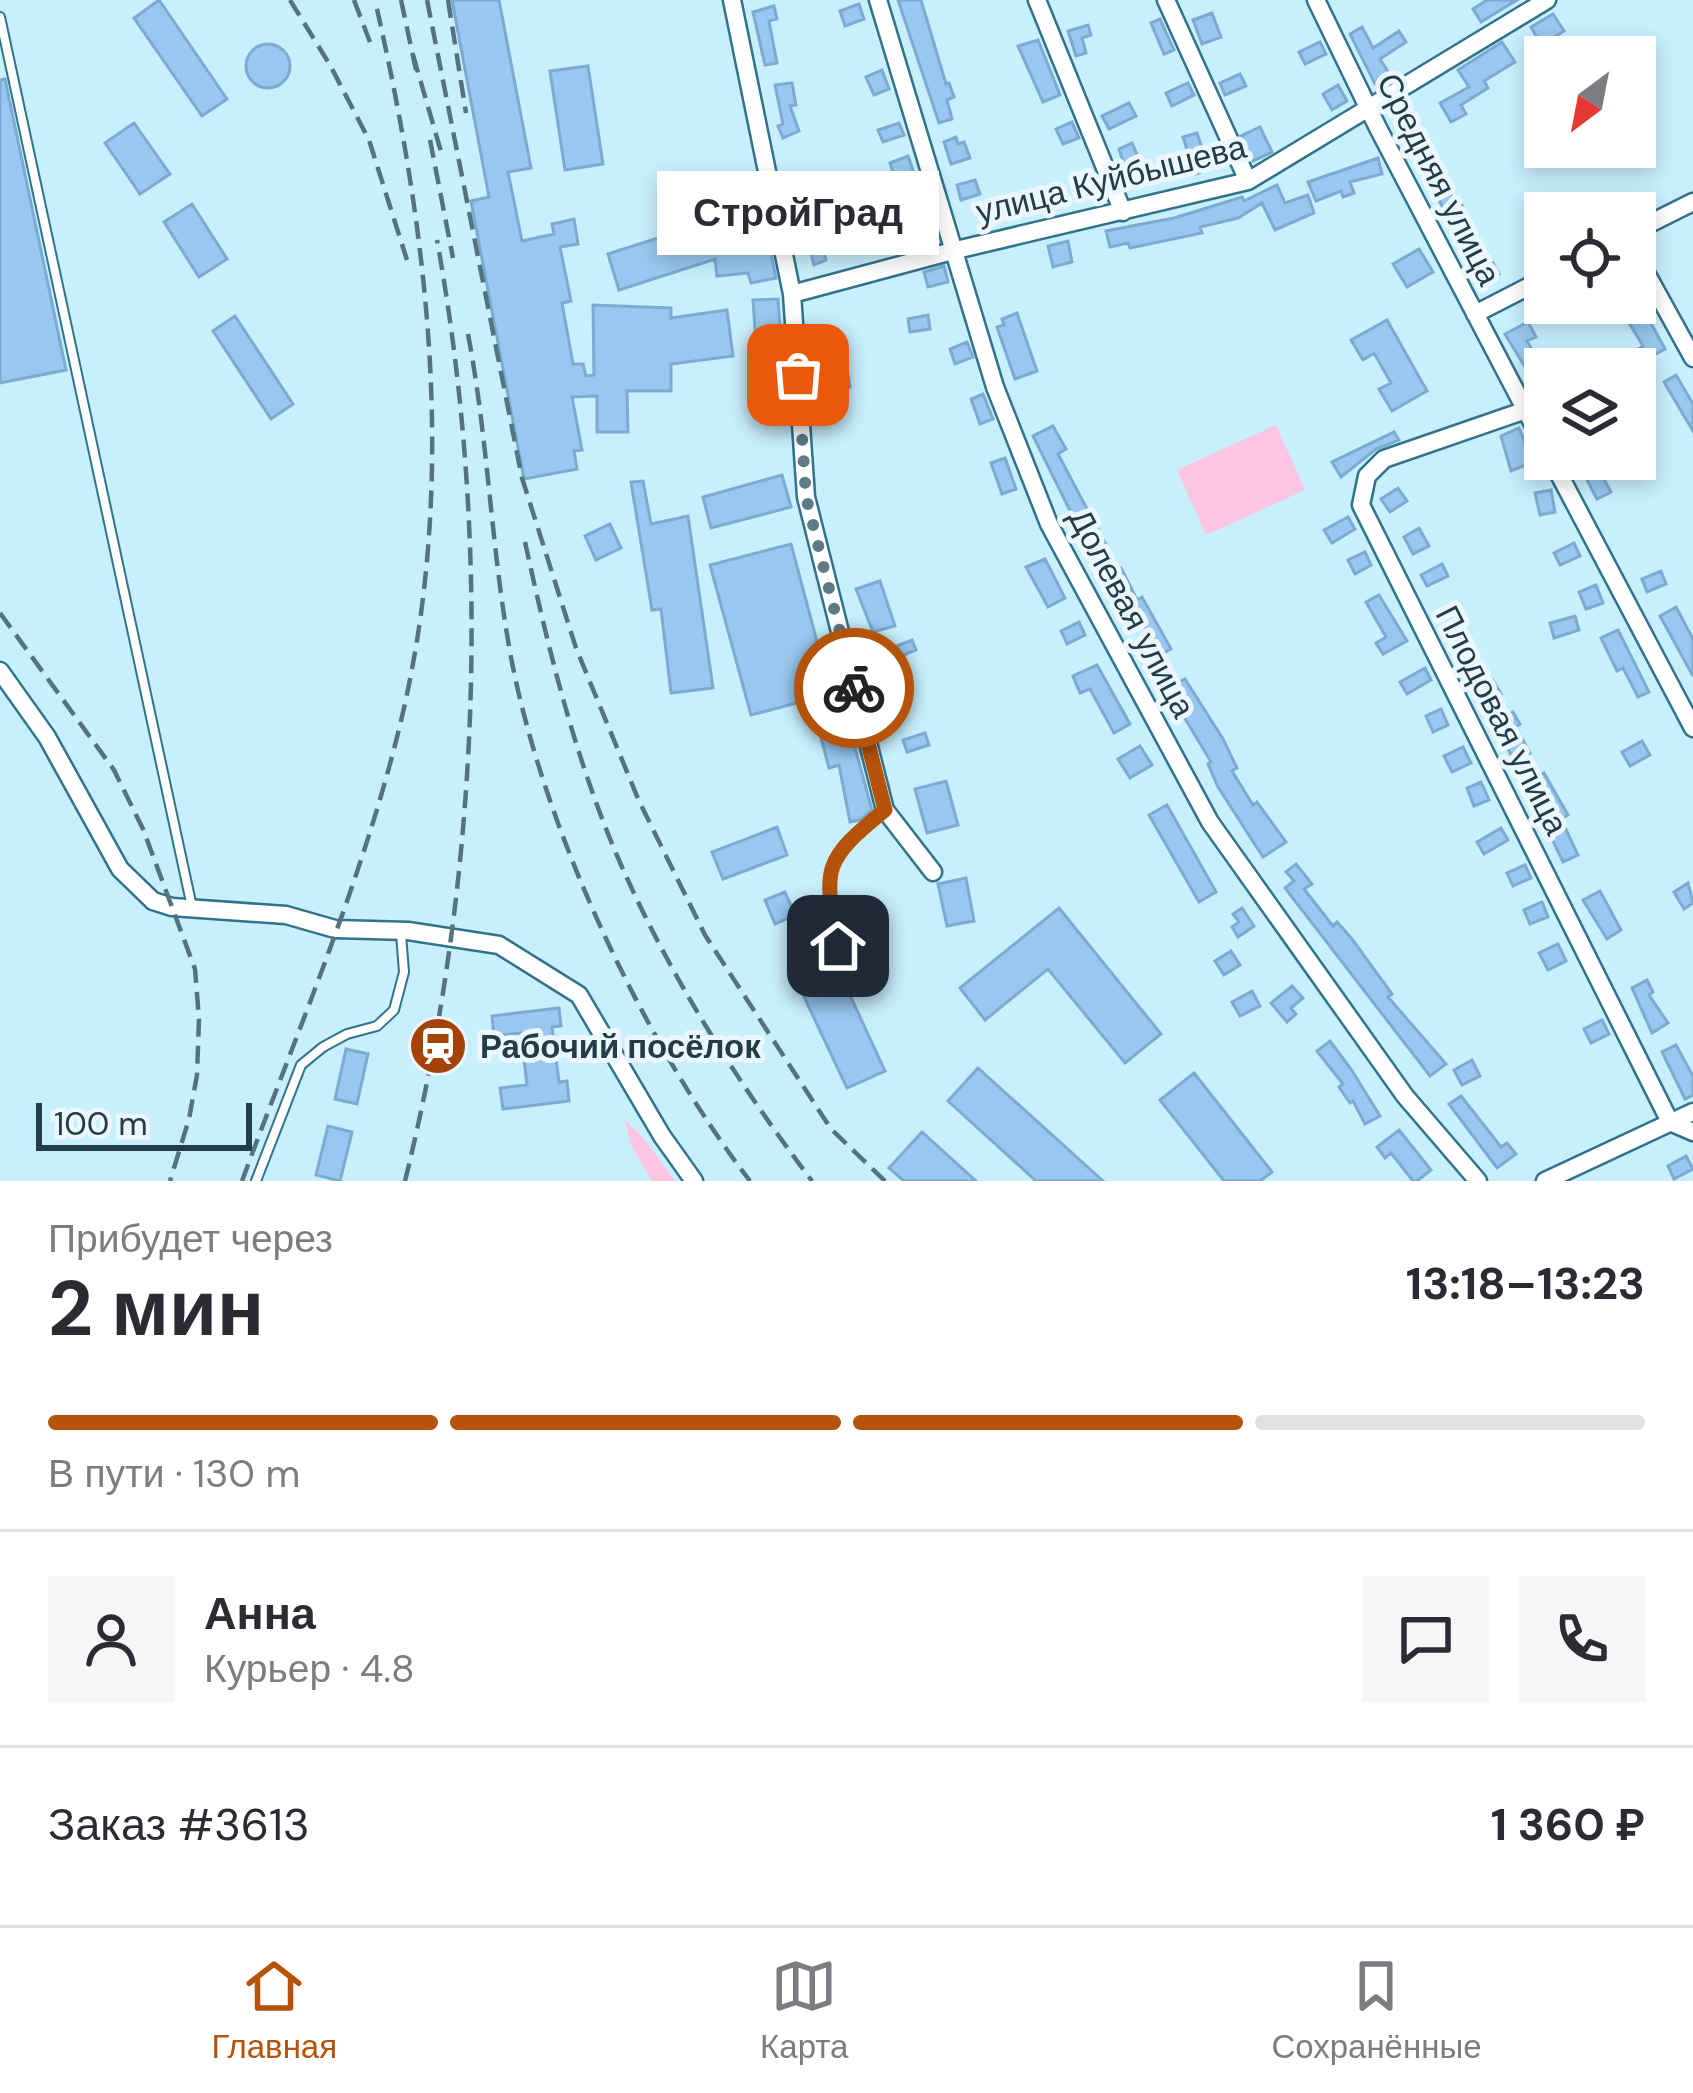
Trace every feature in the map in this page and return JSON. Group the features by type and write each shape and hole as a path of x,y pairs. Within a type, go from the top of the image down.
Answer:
{"street":[{"path":"732,0 792,294 806,497 885,810 933,872"},
{"name":"Долевая улица","path":"878,0 994,386 1049,524 1210,822 1405,1096 1478,1181"},
{"path":"1037,0 1123,212"},
{"path":"1166,0 1248,181"},
{"name":"Средняя улица","path":"1316,0 1524,406"},
{"name":"улица Куйбышева","path":"792,294 1248,181 1547,0"},
{"path":"1656,220 1693,202"},
{"path":"1475,314 1524,289"},
{"path":"1656,291 1693,358"},
{"name":"Плодовая улица","path":"1524,411 1384,460 1367,476 1361,505 1670,1122"},
{"path":"1562,480 1693,728"},
{"path":"0,671 47,737 120,869 153,901 286,915 335,928 499,945 580,995 694,1181"},
{"path":"1545,1181 1693,1112"},
{"path":"1670,1122 1693,1132"}],"lane":[{"path":"0,16 192,907"},
{"path":"838,946 826,881 846,842 885,810"},
{"path":"256,1181 302,1065 347,1034 377,1026 394,1010 404,972 401,932"}],"shaded area":[{"path":"1276,425 1305,490 1206,535 1177,470"},
{"path":"625,1120 675,1181 652,1181 631,1145"}],"building":[{"path":"159,0 227,99 202,116 134,18"},
{"path":"452,0 499,0 531,168 508,172 522,241 554,234 552,224 574,219 578,244 560,247 571,301 562,303 573,364 583,364 586,376 594,375 593,305 671,308 671,318 727,310 733,356 671,364 671,391 627,391 628,432 597,432 597,396 572,397 582,450 574,451 577,469 524,479 471,201 489,197"},
{"path":"898,0 921,0 954,97 947,100 952,119 939,123"},
{"path":"1487,0 1517,0 1481,22 1473,9"},
{"path":"859,4 864,19 845,26 840,11"},
{"path":"774,6 777,19 769,21 777,63 765,65 753,12"},
{"path":"1212,13 1221,37 1202,44 1193,20"},
{"path":"1553,14 1564,31 1536,36 1531,27"},
{"path":"1160,19 1174,50 1164,54 1151,23"},
{"path":"1088,25 1091,35 1082,38 1086,53 1076,56 1068,31"},
{"path":"1362,27 1373,48 1399,31 1406,42 1380,59 1390,75 1375,84 1350,34"},
{"path":"1038,40 1060,95 1043,102 1018,46"},
{"path":"1320,42 1326,54 1305,64 1299,52"},
{"path":"1502,42 1515,62 1484,81 1488,88 1461,105 1466,114 1451,122 1440,103 1469,87 1458,70"},
{"path":"268,44 284,50 290,66 284,82 268,88 252,82 246,66 252,50"},
{"path":"588,66 603,164 565,170 550,71"},
{"path":"882,70 889,89 874,95 866,77"},
{"path":"1240,74 1246,86 1225,95 1220,83"},
{"path":"5,79 66,370 0,383 0,80"},
{"path":"792,83 796,105 790,106 799,131 783,138 775,85"},
{"path":"1188,83 1194,95 1172,106 1166,93"},
{"path":"1338,85 1347,101 1332,110 1323,94"},
{"path":"1129,103 1136,116 1109,129 1102,116"},
{"path":"1072,122 1079,138 1063,144 1056,129"},
{"path":"134,123 170,174 140,194 105,143"},
{"path":"899,123 904,135 883,142 878,130"},
{"path":"1260,127 1272,152 1253,161 1241,136"},
{"path":"1197,133 1209,169 1195,174 1183,137"},
{"path":"956,137 958,144 964,142 970,158 951,164 944,142"},
{"path":"1132,143 1144,170 1128,176 1119,149"},
{"path":"1432,152 1453,199 1457,196 1473,226 1456,234 1418,158"},
{"path":"908,156 934,230 912,236 906,202 902,203 890,163"},
{"path":"1378,158 1382,174 1350,182 1354,193 1343,197 1341,191 1316,201 1308,182"},
{"path":"975,180 980,194 961,200 957,185"},
{"path":"1277,185 1285,203 1308,195 1314,213 1275,230 1262,203 1238,218 1200,227 1202,233 1130,248 1128,243 1110,247 1106,231 1174,218 1242,197 1244,201"},
{"path":"815,191 828,233 817,235 826,260 814,265 796,196"},
{"path":"192,204 227,259 199,277 164,222"},
{"path":"761,205 776,278 751,283 748,273 717,276 715,259 619,290 608,254"},
{"path":"1068,241 1072,262 1053,267 1048,246"},
{"path":"1419,249 1433,272 1407,287 1393,264"},
{"path":"1493,263 1499,274 1479,284 1473,273"},
{"path":"944,266 948,282 928,287 924,272"},
{"path":"778,299 786,417 761,419 753,300"},
{"path":"1017,313 1037,371 1015,379 997,327 1004,325 1002,319"},
{"path":"928,315 930,329 910,332 908,319"},
{"path":"235,316 293,404 271,419 213,331"},
{"path":"1387,320 1427,391 1392,411 1379,389 1391,383 1374,353 1363,360 1351,340"},
{"path":"1529,324 1536,337 1527,341 1531,348 1524,348 1524,365 1505,334"},
{"path":"1630,324 1651,324 1665,349 1656,354 1656,348 1640,348"},
{"path":"967,342 973,357 955,364 950,349"},
{"path":"848,375 850,387 821,392 819,380"},
{"path":"1676,375 1693,404 1693,431 1664,382"},
{"path":"983,394 993,419 980,424 971,399"},
{"path":"1053,426 1066,449 1058,454 1106,545 1091,553 1033,436"},
{"path":"1519,428 1524,466 1511,471 1501,436"},
{"path":"1394,432 1399,440 1376,449 1341,477 1332,462"},
{"path":"1005,458 1016,489 1002,494 991,463"},
{"path":"782,475 791,507 711,528 703,497"},
{"path":"1587,480 1604,480 1611,492 1597,499"},
{"path":"643,481 651,524 688,516 713,688 671,693 661,609 652,610 631,482"},
{"path":"1398,488 1407,501 1390,512 1381,499"},
{"path":"1551,490 1555,512 1540,515 1535,493"},
{"path":"1348,517 1355,529 1332,543 1324,530"},
{"path":"610,524 621,548 596,560 585,536"},
{"path":"1419,528 1429,546 1413,554 1404,537"},
{"path":"1574,543 1580,556 1560,565 1554,553"},
{"path":"791,544 831,694 751,715 710,565"},
{"path":"1365,552 1371,565 1355,574 1348,560"},
{"path":"1045,559 1065,598 1048,607 1026,567"},
{"path":"1442,564 1448,576 1427,586 1421,575"},
{"path":"1121,568 1171,649 1152,660 1142,642 1151,637 1140,617 1131,623 1107,588 1116,583 1111,573"},
{"path":"1661,571 1666,584 1647,592 1642,579"},
{"path":"880,581 895,626 873,632 856,589"},
{"path":"1596,585 1603,603 1586,609 1579,592"},
{"path":"1379,595 1407,641 1383,654 1376,643 1386,637 1366,602"},
{"path":"1676,607 1693,639 1693,676 1660,616"},
{"path":"1575,616 1579,630 1554,638 1550,623"},
{"path":"1079,622 1085,635 1067,644 1061,631"},
{"path":"1618,630 1649,692 1638,697 1623,668 1617,671 1601,638"},
{"path":"912,640 916,650 883,664 879,653"},
{"path":"1097,665 1130,724 1114,733 1090,689 1080,693 1073,676"},
{"path":"1425,668 1431,680 1407,694 1400,682"},
{"path":"1185,679 1223,739 1237,768 1232,771 1253,805 1257,802 1286,842 1263,857 1218,787 1211,762 1167,688"},
{"path":"1493,680 1501,694 1485,703 1477,688"},
{"path":"905,682 911,700 892,707 888,694"},
{"path":"1441,709 1448,725 1433,732 1426,716"},
{"path":"1513,712 1530,753 1514,761 1494,722"},
{"path":"848,722 872,810 850,822 839,765 829,768 819,730"},
{"path":"925,733 929,745 907,752 903,740"},
{"path":"1642,741 1650,755 1630,766 1622,752"},
{"path":"1140,746 1152,765 1130,778 1118,759"},
{"path":"1463,747 1471,763 1452,772 1444,756"},
{"path":"1544,773 1568,815 1561,819 1578,855 1563,862 1526,784"},
{"path":"946,781 958,825 927,833 915,789"},
{"path":"1481,782 1489,800 1474,806 1467,788"},
{"path":"1167,805 1216,892 1199,902 1149,815"},
{"path":"777,827 787,855 723,879 712,852"},
{"path":"1501,828 1508,840 1484,854 1477,842"},
{"path":"1296,864 1312,884 1304,889 1333,926 1337,922 1352,939 1392,994 1388,997 1446,1064 1430,1076 1285,888 1294,881 1286,872"},
{"path":"1525,865 1531,878 1513,886 1507,873"},
{"path":"966,878 974,921 947,926 938,884"},
{"path":"1688,883 1693,903 1684,909 1674,892"},
{"path":"1600,891 1621,930 1607,939 1583,900"},
{"path":"785,892 795,915 775,924 765,900"},
{"path":"1542,902 1548,917 1530,924 1524,910"},
{"path":"1059,908 1161,1034 1125,1063 1048,969 985,1020 960,988"},
{"path":"1242,908 1254,926 1238,937 1232,927 1239,922 1233,914"},
{"path":"1558,944 1566,961 1548,970 1539,953"},
{"path":"1231,951 1240,965 1224,975 1215,961"},
{"path":"836,965 885,1071 847,1088 797,982"},
{"path":"1647,980 1653,992 1649,995 1668,1023 1652,1033 1632,988"},
{"path":"1292,986 1303,998 1291,1008 1296,1014 1287,1022 1271,1003"},
{"path":"1252,991 1260,1006 1240,1016 1232,1002"},
{"path":"559,1008 561,1026 552,1027 559,1082 567,1081 569,1101 503,1109 500,1088 527,1085 521,1033 494,1036 492,1016"},
{"path":"1602,1020 1609,1034 1591,1043 1584,1029"},
{"path":"1330,1041 1380,1116 1365,1124 1339,1087 1343,1084 1317,1051"},
{"path":"1676,1045 1693,1076 1693,1095 1685,1099 1662,1052"},
{"path":"346,1049 368,1054 357,1104 335,1099"},
{"path":"1472,1060 1480,1076 1462,1085 1454,1070"},
{"path":"978,1068 1103,1181 1036,1181 948,1101"},
{"path":"1194,1073 1272,1172 1260,1181 1224,1181 1160,1100"},
{"path":"1461,1096 1501,1147 1507,1143 1516,1154 1497,1168 1449,1104"},
{"path":"328,1126 352,1132 340,1181 316,1175"},
{"path":"1399,1130 1431,1170 1417,1181 1391,1153 1385,1158 1377,1147"},
{"path":"922,1132 976,1181 904,1181 889,1168"},
{"path":"1686,1156 1693,1169 1674,1179 1668,1166"}],"railway":[{"path":"290,0 369,140 407,260"},
{"path":"354,0 373,50"},
{"path":"242,1181 344,910 380,800 415,652 427,558 432,465 423,278 395,92 375,0"},
{"path":"401,0 416,70"},
{"path":"427,0 522,478 576,648 639,801 705,935 831,1129 885,1181"},
{"path":"448,0 466,113"},
{"path":"413,55 442,155"},
{"path":"430,140 453,258"},
{"path":"405,1181 450,949 470,712 466,474 437,240"},
{"path":"468,334 510,652 546,788 572,859 635,998 671,1063 750,1181"},
{"path":"525,542 565,707 622,867 708,1030 812,1181"},
{"path":"0,613 114,770 143,829 195,969 197,1075 170,1181"}],"way so far":[{"path":"798,375 806,497 854,688"}],"place":[{"name":"СтройГрад","path":"798,375"},
{"name":"Рабочий посёлок","path":"438,1046"}],"route":[{"path":"838,946 826,881 846,842 885,810 854,688"}]}
